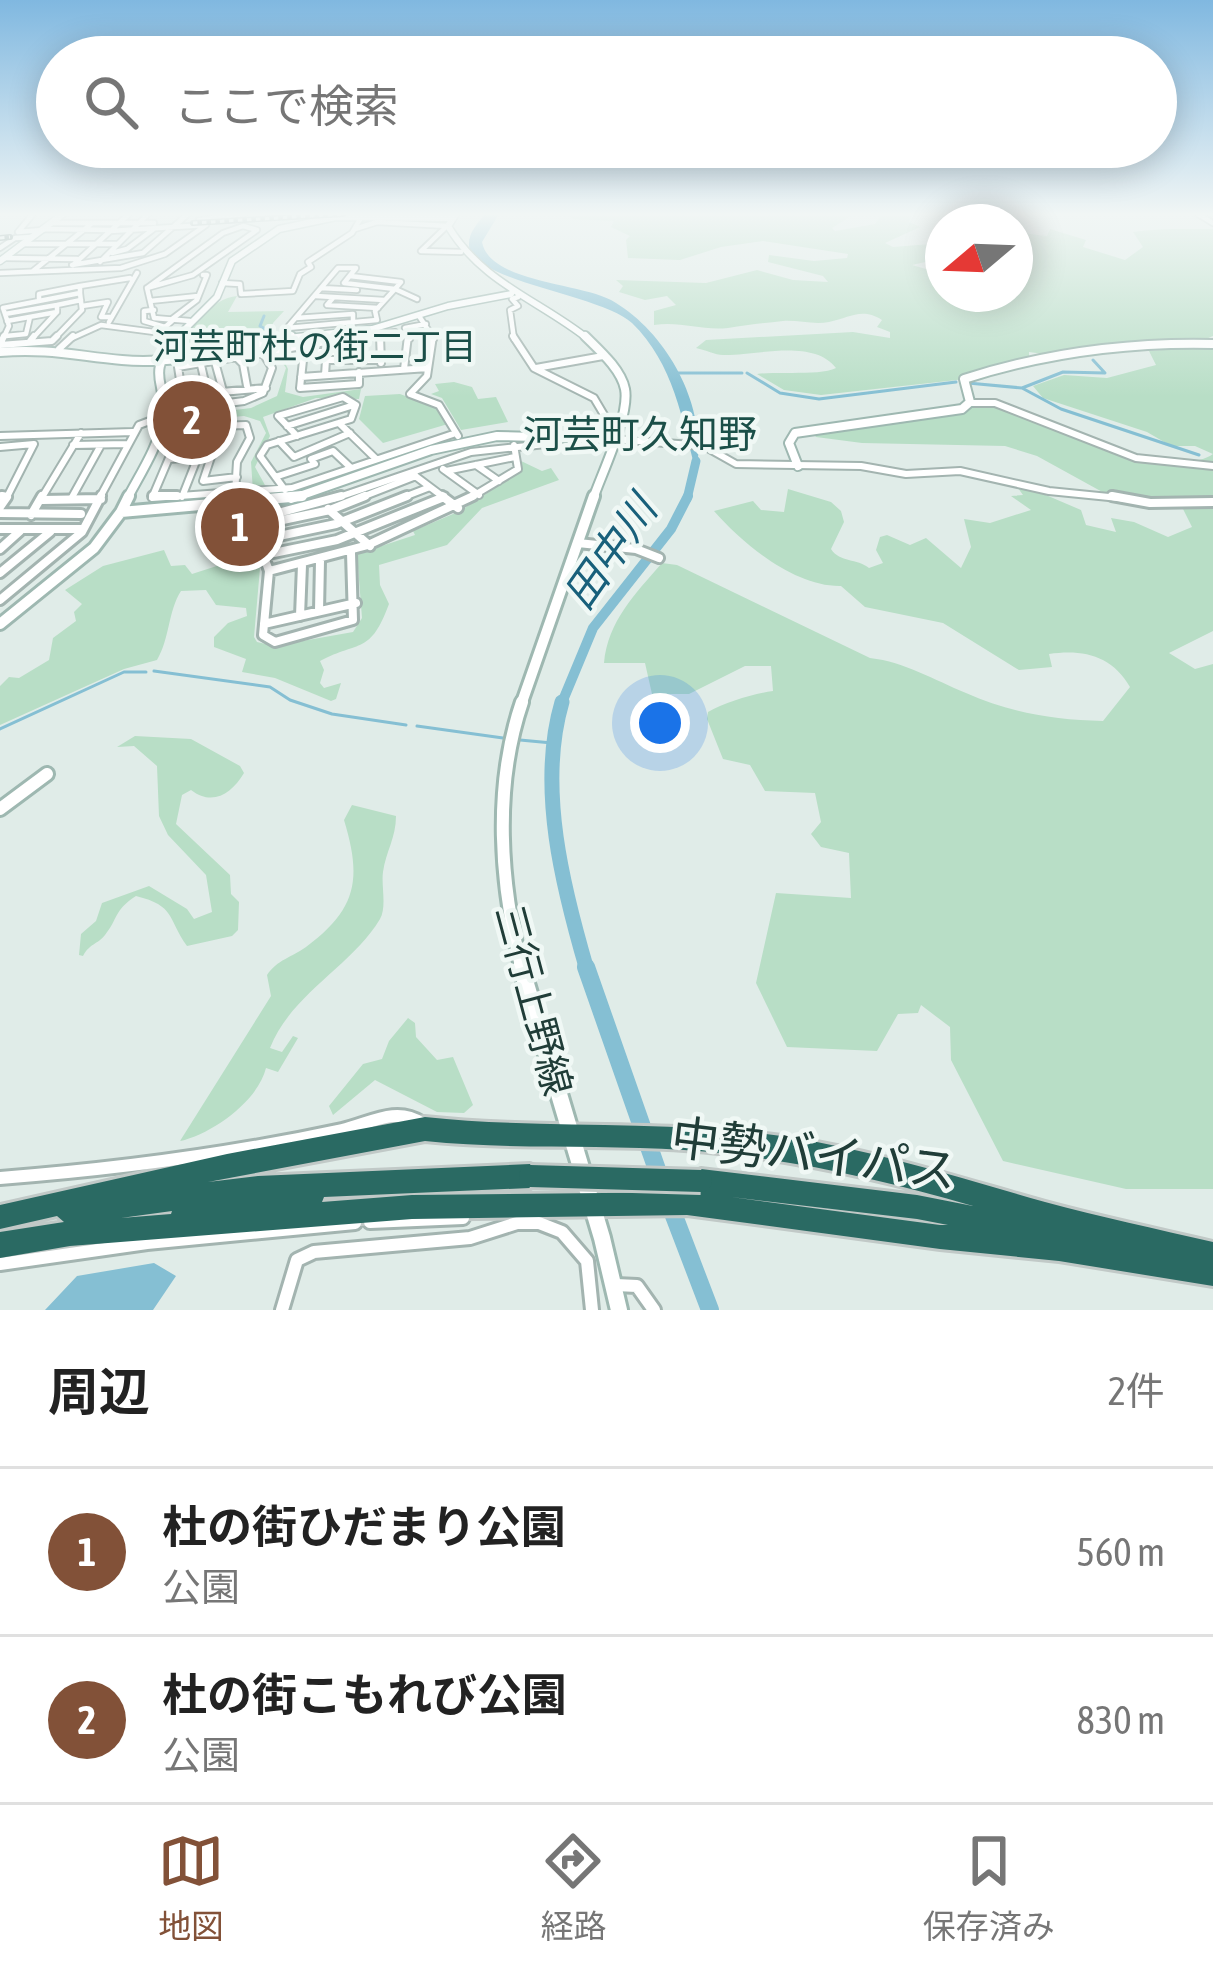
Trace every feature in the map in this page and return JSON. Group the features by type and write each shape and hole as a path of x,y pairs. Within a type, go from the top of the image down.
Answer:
{"highway":[{"path":"0,1220 227,1166 425,1129 482,1136 681,1138 849,1160 1213,1255"},
{"name":"中勢バイパス","path":"0,1220 258,1188 530,1176 701,1180 917,1207 1213,1269"},
{"name":"中勢バイパス","path":"0,1246 399,1182"},
{"path":"70,1234 216,1220 498,1204 687,1203 1213,1269"}],"street":[{"path":"6,318 30,317 57,308 104,282 134,275"},
{"path":"147,288 167,275"},
{"path":"147,288 198,275"},
{"path":"157,309 143,311 144,321 165,327 200,296 205,275"},
{"path":"0,624 94,548 121,512 162,421 156,381 163,359 177,334 214,302 224,275"},
{"path":"222,283 240,284 241,294 292,292 299,275"},
{"path":"332,275 286,330 359,338 395,332"},
{"name":"三行上野線","path":"489,275 515,296 569,320 625,388 624,406 511,735 501,838 504,889 518,962 619,1310"},
{"path":"417,299 392,289 344,284 350,276 402,280 392,289 383,300 377,320 353,323 305,343 178,367 186,418 152,499 285,490 459,438"},
{"path":"111,320 130,278"},
{"path":"104,282 108,302 101,317 177,334"},
{"path":"147,288 157,309 156,319 190,321"},
{"path":"322,288 372,291 365,299"},
{"path":"108,302 81,296 3,308 6,318 0,347 58,349 112,359 204,357 276,339 372,329 515,296"},
{"path":"18,347 52,341 81,296"},
{"path":"150,301 200,296"},
{"path":"315,296 383,300"},
{"path":"515,296 512,299 518,306 510,310 513,338 534,368 594,398 614,432"},
{"path":"334,297 327,305 378,308"},
{"path":"6,318 57,308"},
{"path":"29,342 57,308"},
{"path":"294,319 353,314 353,323"},
{"path":"419,316 434,338 426,379 410,394 439,405 459,438"},
{"path":"4,336 26,334 30,317"},
{"path":"58,349 83,327 111,320"},
{"path":"404,369 410,340 404,328 427,324"},
{"path":"380,335 382,370"},
{"path":"325,375 326,360 358,352 359,338"},
{"path":"300,388 305,343"},
{"path":"970,403 964,380 1024,361 1176,343 1213,344"},
{"path":"187,408 250,399 268,388 272,368 261,350"},
{"path":"304,352 336,350 336,356"},
{"path":"348,356 348,362 381,360"},
{"path":"534,368 603,356"},
{"path":"236,357 243,364 247,386"},
{"path":"215,362 223,391"},
{"path":"201,365 210,404"},
{"path":"301,377 428,368"},
{"path":"283,389 359,383 359,372"},
{"path":"210,393 247,386 268,388"},
{"path":"297,436 278,416 343,397 356,405"},
{"path":"798,466 789,439 799,431 995,403 1136,458 1213,466"},
{"path":"285,490 260,456 267,446 351,419 356,405"},
{"path":"287,426 356,405"},
{"path":"16,611 0,604 84,529 135,432 145,422 186,418"},
{"path":"183,428 242,423 251,434 237,462 235,494"},
{"path":"339,423 375,458"},
{"path":"225,424 203,481 237,477"},
{"path":"182,496 210,426"},
{"path":"43,432 3,496 0,510 31,515 93,514 254,505 294,499 375,458 459,438 614,432 703,446 733,464 861,466 906,474 970,472 1049,491 1082,490 1150,503 1213,502"},
{"path":"0,436 135,432"},
{"path":"31,515 81,433"},
{"path":"320,452 313,445 350,433"},
{"path":"351,553 355,618 346,625 275,642 263,638 269,571 261,553 264,524 327,507 432,461 514,445 546,444 550,435"},
{"path":"279,441 294,457 333,452 364,488"},
{"path":"1,449 34,444"},
{"path":"73,446 128,444"},
{"path":"70,500 100,445"},
{"path":"269,571 351,553 458,508 518,469 514,445"},
{"path":"169,458 212,456"},
{"path":"278,476 315,464 308,456"},
{"path":"446,471 515,457"},
{"path":"432,461 478,495"},
{"path":"474,464 499,481"},
{"path":"412,473 458,508"},
{"path":"327,507 364,488 412,473"},
{"path":"260,540 343,522 430,487"},
{"path":"254,505 258,493"},
{"path":"230,518 235,518 224,553 261,553 356,534 444,497"},
{"path":"42,500 101,499"},
{"path":"327,507 370,546"},
{"path":"0,529 84,529"},
{"path":"0,573 51,530"},
{"path":"0,549 20,531"},
{"path":"576,542 636,549 659,557"},
{"path":"319,611 320,561"},
{"path":"300,616 302,565"},
{"path":"264,624 356,603"},
{"path":"0,809 47,774"},
{"path":"0,1178 147,1167 347,1130 394,1115 408,1114 425,1129"},
{"path":"0,1264 147,1243 461,1218 498,1204"},
{"path":"282,1310 297,1260 314,1252 470,1238 518,1223 539,1223 562,1232 587,1261 592,1310"},
{"path":"615,1286 632,1282 654,1310"}],"green space":[{"path":"737,275 775,275 828,282 820,275 925,275 925,312 1033,312 1033,275 1213,275 1213,336 1051,355 1029,352 1029,358 957,380 821,395 784,390 757,374 836,368 813,353 723,355 696,348 706,340 853,332 890,338 890,332 877,327 882,320 862,314 823,323 783,321 718,329 654,325 654,311 676,305 667,296 645,300 619,292 623,286 616,280 706,283"},
{"path":"237,296 228,312 284,311 273,323 270,338 216,352 171,354 199,317"},
{"path":"1213,346 1213,454 1195,446 1171,446 1147,432 1043,398 1033,386 1064,375 1107,378 1156,365 1149,351"},
{"path":"278,349 288,369 285,392 303,397 361,389 359,399 316,398 263,417 270,436 255,467 266,487 253,491 251,462 266,433 260,421 244,416 187,421 187,416 251,408 277,396 286,368 274,350"},
{"path":"435,384 472,387 478,399 496,397 508,422 461,430 442,398 431,394 439,391"},
{"path":"400,394 438,408 448,424 383,443 359,419 365,396"},
{"path":"987,402 1135,455 1193,461 1213,454 1213,500 1157,502 1106,494 1037,456 1005,446 862,443 816,437 812,431 965,410"},
{"path":"521,461 542,471 551,468 559,480 482,508 447,545 379,565 380,585 389,604 376,631 362,644 320,661 324,688 341,683 336,699 242,672 246,659 214,647 214,637 228,623 247,616 246,608 216,605 206,590 181,591 157,660 124,669 0,725 0,686 9,677 19,678 49,660 53,638 76,621 74,612 82,604 65,590 103,566 164,550 171,566 185,565 192,574 223,564 225,558 256,557 260,568 257,642 274,646 353,632 362,618 357,554 415,535 413,531 460,511 522,470"},
{"path":"1013,481 1081,510 1086,525 1116,532 1111,518 1168,537 1192,527 1181,505 1213,504 1213,631 1169,653 1195,669 1213,664 1213,1189 1126,1189 1003,1161 951,1060 950,1027 921,1005 918,1013 898,1014 877,1051 787,1047 756,983 776,893 851,898 849,853 821,847 811,834 821,822 815,793 765,791 750,765 723,759 707,719 708,712 723,705 773,691 771,666 745,666 689,694 652,694 645,663 604,663 617,621 662,563 677,565 870,658 907,667 983,700 1033,714 1103,721 1130,687 1106,662 1085,654 1049,654 1052,667 1019,670 943,623 865,607 841,586 789,572 755,550 714,511 753,501 761,510 784,512 788,489 831,502 841,511 844,522 831,549 839,556 869,568 883,563 876,550 880,537 887,535 910,545 926,538 961,568 971,547 964,519 990,523 1031,510 1011,496 1023,495"},
{"path":"135,736 191,739 240,766 244,773 221,795 207,797 191,790 182,795 176,824 230,875 231,894 239,902 238,930 232,936 187,946 164,909 136,896 83,956 79,955 81,934 96,921 102,903 149,886 187,909 194,919 212,912 206,875 168,835 159,816 157,766 134,746 117,747"},
{"path":"352,805 396,816 383,872 380,919 280,1029 270,1048 282,1052 293,1036 298,1038 278,1072 266,1068 244,1104 206,1131 180,1141 271,996 267,975 323,933 345,906 353,859 344,820"},
{"path":"408,1018 415,1023 416,1037 437,1060 453,1057 473,1105 464,1113 437,1112 375,1080 333,1115 329,1106 363,1064 382,1059 389,1041"}],"water":[{"path":"507,275 597,294 632,314 650,332 680,374 690,398 696,423 696,472 667,374 632,323 595,304"},
{"path":"154,1263 176,1276 153,1310 45,1310 77,1276"}],"waterway":[{"path":"264,316 260,326 269,331"},
{"path":"1022,388 1063,372 1105,373 1093,360"},
{"path":"678,373 742,373"},
{"path":"747,373 780,393 819,399 956,382"},
{"path":"968,383 1022,388"},
{"path":"1022,388 1061,409 1199,455"},
{"path":"687,497 696,461"},
{"path":"562,703 593,628 671,529 687,497"},
{"path":"154,671 270,687 290,700 332,714 406,725"},
{"path":"0,729 124,672 146,672"},
{"name":"田中川","path":"562,703 552,768 556,837 587,969"},
{"path":"417,726 503,738"},
{"path":"520,740 552,743"},
{"name":"田中川","path":"587,969 661,1181"},
{"name":"田中川","path":"668,1200 710,1310"}],"place":[{"name":"杜の街こもれび公園","path":"192,420"},
{"name":"杜の街ひだまり公園","path":"240,527"}],"district":[{"name":"河芸町杜の街二丁目","path":"315,346"},
{"name":"河芸町久知野","path":"640,434"}]}
